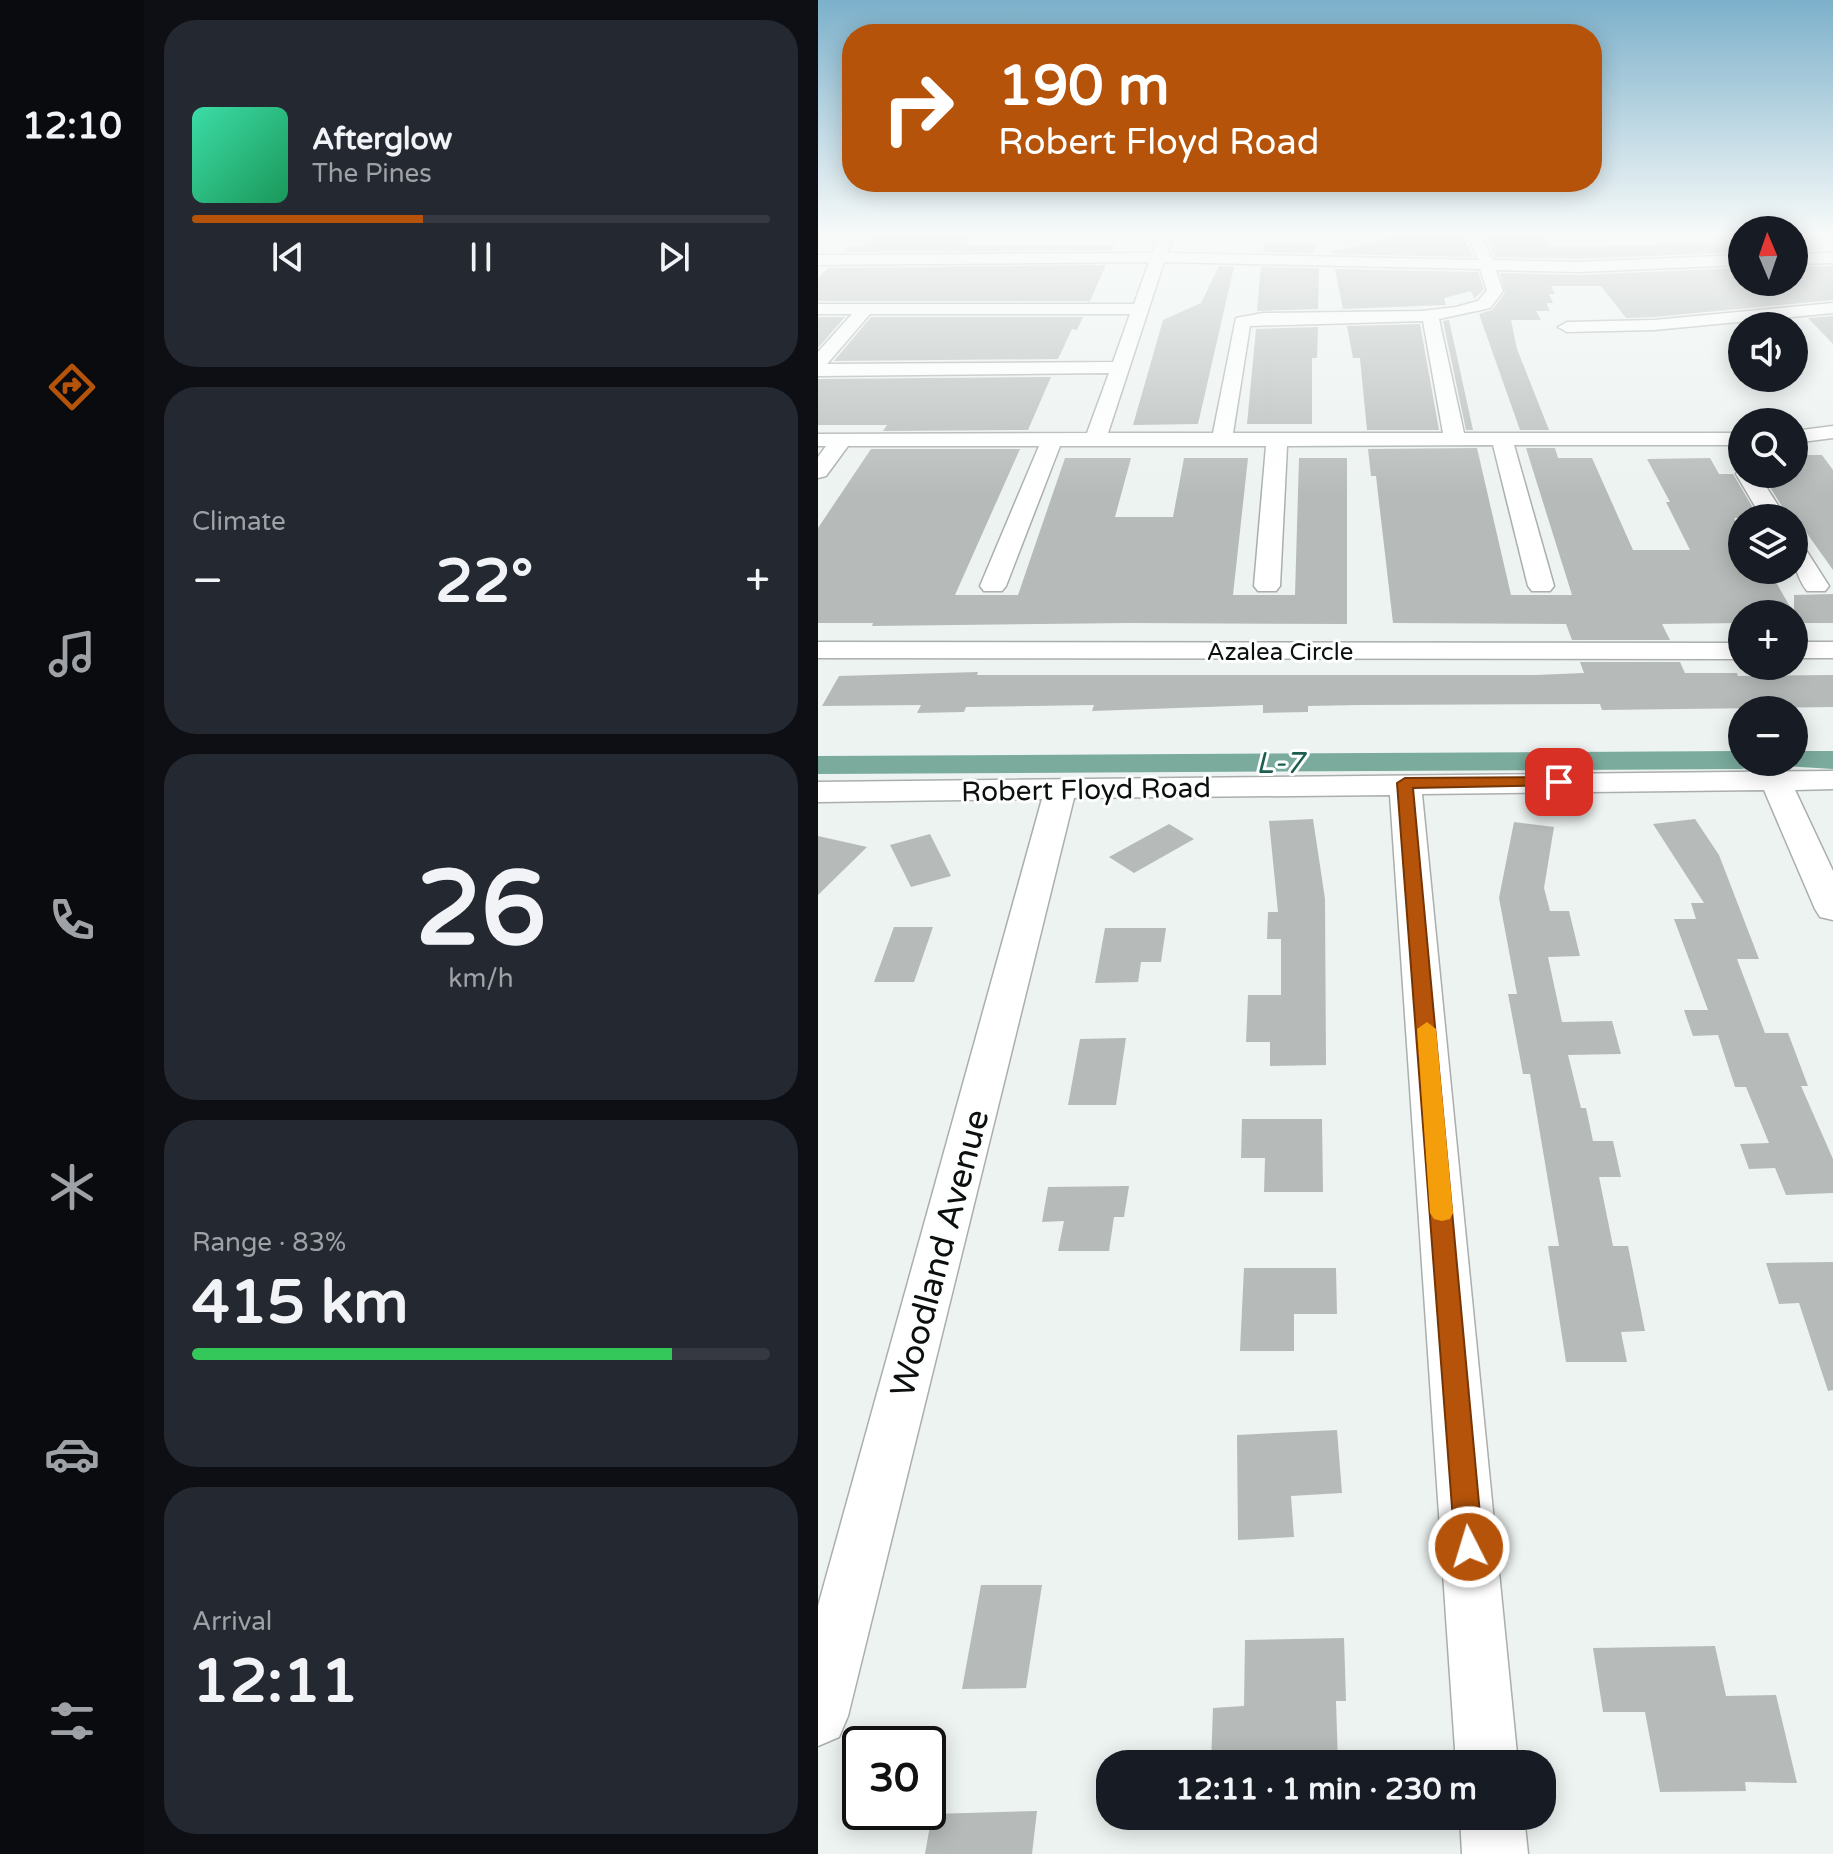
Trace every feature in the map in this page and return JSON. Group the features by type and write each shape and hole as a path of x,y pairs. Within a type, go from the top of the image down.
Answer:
{"street":[{"path":"818,363 854,322"},
{"path":"1095,440 1136,322"},
{"path":"1222,440 1242,322 1245,322"},
{"path":"1431,322 1455,440"},
{"path":"1567,327 1691,322"},
{"path":"818,370 1120,367"},
{"path":"1808,435 1833,432"},
{"path":"818,440 1728,440"},
{"path":"818,471 842,440"},
{"path":"993,586 1052,440"},
{"path":"1267,586 1277,440"},
{"path":"1502,440 1541,586"},
{"path":"1808,573 1816,586"},
{"name":"Azalea Circle","path":"818,650 1728,651"},
{"path":"1808,650 1833,650"},
{"path":"1775,780 1833,909"},
{"name":"Robert Floyd Road","path":"818,792 1833,780"},
{"path":"1405,783 1486,1750"},
{"name":"Woodland Avenue","path":"818,1716 1060,791"},
{"path":"1493,1830 1495,1854"}],"building":[{"path":"818,322 841,322 818,348"},
{"path":"867,322 1081,322 1077,330 1072,329 1058,359 834,361"},
{"path":"1163,322 1221,322 1198,424 1133,425"},
{"path":"1443,322 1449,322 1473,430 1466,430"},
{"path":"1482,322 1511,322 1517,349 1549,430 1520,430"},
{"path":"1811,322 1833,322 1833,344"},
{"path":"1420,324 1439,430 1367,430 1360,358 1353,358 1347,326"},
{"path":"1318,327 1317,358 1312,358 1312,424 1247,424 1256,329"},
{"path":"1051,377 1028,430 883,431 887,425 818,425 818,379"},
{"path":"1477,448 1511,595 1572,595 1526,448 1555,448 1558,458 1592,458 1633,550 1690,550 1666,502 1670,502 1647,459 1710,458 1719,474 1728,474 1728,488 1741,488 1751,504 1728,504 1728,584 1777,584 1786,600 1728,600 1728,623 1662,624 1670,640 1572,640 1566,624 1393,623 1376,476 1371,476 1368,449"},
{"path":"871,449 1020,449 955,595 1018,595 1065,458 1131,458 1115,517 1173,517 1184,458 1248,458 1233,595 1295,595 1299,458 1347,458 1347,624 872,626 873,623 818,623 818,528"},
{"path":"1808,455 1822,455 1833,470 1833,570 1808,535 1808,504 1780,504 1771,488 1808,488"},
{"path":"1833,594 1833,623 1808,623 1808,600 1794,600 1794,595"},
{"path":"1580,662 1680,662 1685,673 1728,673 1728,680 1808,680 1808,675 1833,675 1833,707 1808,707 1808,696 1728,696 1728,708 1602,710 1600,704 1360,705 1308,706 1308,712 1263,713 1263,705 1092,711 1094,705 966,707 964,712 917,713 921,705 822,706 839,676 978,672 977,675 1584,673"},
{"path":"1313,819 1325,899 1326,1065 1270,1066 1270,1042 1246,1042 1248,995 1281,995 1281,939 1267,939 1268,912 1278,912 1269,821"},
{"path":"1695,819 1719,855 1759,959 1737,959 1765,1033 1788,1033 1808,1086 1801,1086 1833,1159 1833,1193 1786,1195 1775,1168 1749,1169 1740,1144 1769,1143 1746,1087 1735,1087 1718,1035 1693,1036 1684,1010 1708,1010 1674,919 1696,919 1691,903 1704,903 1653,824"},
{"path":"1514,822 1554,827 1544,888 1550,911 1569,911 1580,956 1548,957 1562,1022 1612,1021 1621,1054 1568,1055 1581,1108 1586,1108 1593,1141 1613,1141 1621,1177 1599,1177 1613,1246 1628,1246 1645,1331 1621,1332 1627,1362 1566,1362 1548,1246 1559,1246 1530,1074 1523,1074 1508,994 1517,994 1499,898"},
{"path":"1169,824 1194,839 1134,873 1109,857"},
{"path":"930,834 951,876 911,887 890,845"},
{"path":"818,836 867,847 818,895"},
{"path":"894,927 933,927 914,982 874,982"},
{"path":"1105,928 1166,928 1161,962 1141,962 1138,982 1095,983"},
{"path":"1126,1038 1116,1105 1068,1105 1080,1039"},
{"path":"1242,1119 1322,1119 1323,1192 1264,1192 1265,1158 1241,1158"},
{"path":"1129,1186 1124,1217 1114,1217 1109,1251 1058,1251 1064,1221 1042,1222 1048,1187"},
{"path":"1833,1262 1833,1390 1828,1391 1799,1303 1779,1304 1766,1263"},
{"path":"1244,1268 1336,1268 1337,1314 1294,1314 1294,1351 1240,1351"},
{"path":"1337,1430 1342,1493 1291,1496 1294,1537 1238,1540 1237,1435"},
{"path":"981,1585 1042,1585 1026,1688 962,1689"},
{"path":"1344,1638 1346,1701 1336,1701 1338,1750 1212,1750 1213,1708 1244,1706 1245,1640"},
{"path":"1715,1646 1726,1696 1776,1695 1797,1783 1745,1782 1746,1791 1660,1792 1645,1712 1603,1712 1593,1648"},
{"path":"1037,1811 1032,1854 925,1854 929,1830 946,1830 946,1814"}],"waterway":[{"name":"L-7","path":"818,765 1728,760"},
{"name":"L-7","path":"1808,760 1833,760"}],"slow traffic":[{"path":"1427,1029 1442,1213"}],"route":[{"path":"1469,1547 1405,783 1559,782"}]}
